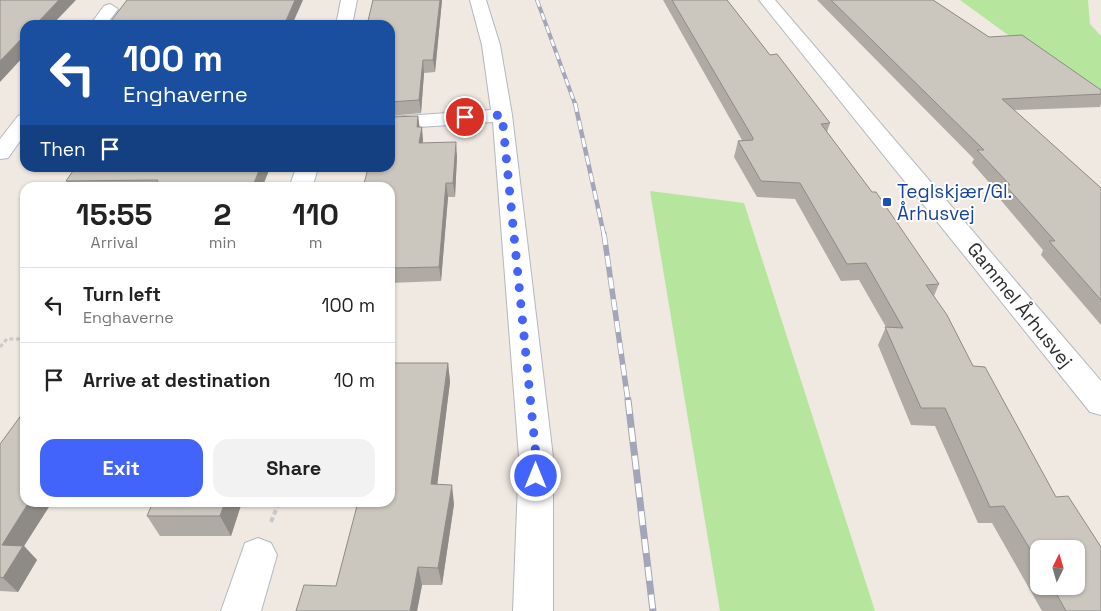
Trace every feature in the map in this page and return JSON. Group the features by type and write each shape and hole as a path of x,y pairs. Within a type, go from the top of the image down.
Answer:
{"street":[{"path":"345,20 349,0"},
{"path":"478,0 491,45 502,115 536,456 533,611"},
{"name":"Gammel Århusvej","path":"766,0 1101,403"},
{"path":"102,20 110,9"},
{"path":"395,123 502,115"},
{"path":"1,151 20,126"},
{"path":"1,151 20,149"},
{"path":"241,611 258,555"}],"path":[{"path":"0,339 20,339"},
{"path":"0,347 6,339"}],"green space":[{"path":"960,0 1088,0 1090,24 1101,36 1101,103"},
{"path":"650,191 744,203 875,611 720,611"}],"building":[{"path":"0,0 59,0 40,20 20,20 20,40 0,61"},
{"path":"127,0 295,0 286,20 112,20"},
{"path":"373,0 440,0 433,60 423,60 419,100 395,102 395,20 368,20"},
{"path":"672,0 727,0 770,55 777,54 830,123 821,124 872,192 876,192 939,284 926,285 947,315 973,366 985,367 1056,497 1068,496 1101,547 1101,611 1066,611 1057,595 1085,595 1085,540 1030,540 1030,549 1004,506 990,507 945,408 921,408 885,327 903,328 866,263 847,264 800,183 761,181 738,141 753,140"},
{"path":"831,0 933,0 989,37 1022,35 1101,90 1101,94 1002,99 1101,188 1101,300 1049,241 1055,241 1005,185 1010,185 977,150 984,150"},
{"path":"418,116 417,127 422,127 419,143 456,142 453,183 446,183 439,267 395,268 395,182 364,182 367,172 395,172 395,117"},
{"path":"72,172 258,172 254,182 66,181"},
{"path":"395,363 448,363 431,484 452,485 438,568 418,567 410,611 296,611 304,585 336,586 357,507 395,507"},
{"path":"20,417 20,507 26,507 2,545 23,546 3,578 0,577 0,444"},
{"path":"151,507 223,507 220,516 147,516"}],"railway":[{"path":"537,0 575,104"},
{"path":"575,103 604,235"},
{"path":"604,234 628,401"},
{"path":"628,400 653,611"}],"place":[{"name":"Teglskjær/Gl. Århusvej","path":"887,202"}],"route":[{"path":"465,117 502,115 536,456 536,476"}]}
